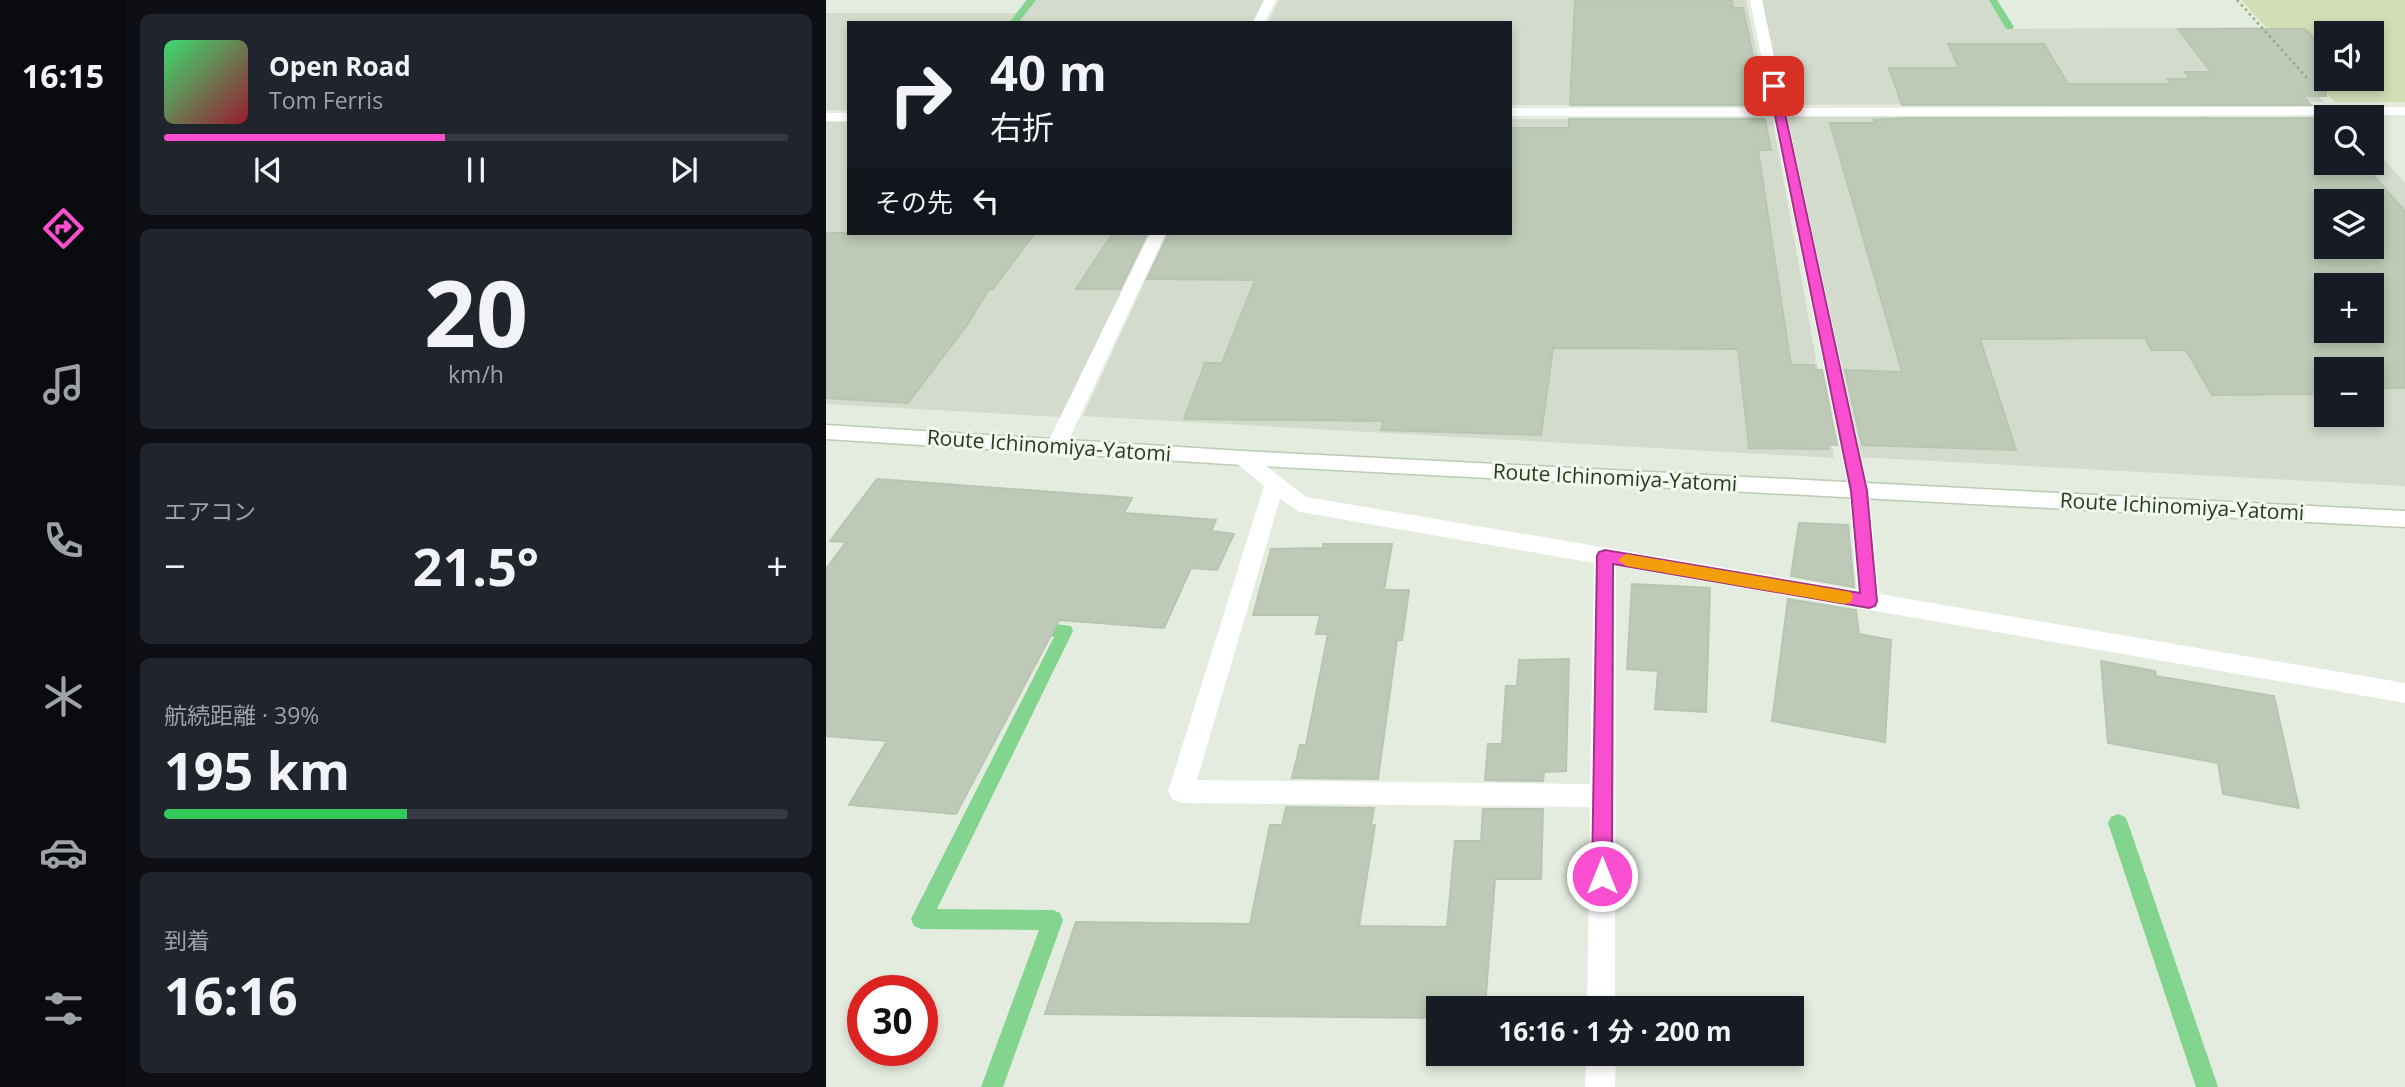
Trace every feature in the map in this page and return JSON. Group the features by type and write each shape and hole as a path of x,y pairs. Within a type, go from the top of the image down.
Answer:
{"street":[{"path":"1260,21 1270,0"},
{"path":"1756,0 1859,491 1869,601"},
{"path":"1512,112 2314,111"},
{"path":"2384,111 2405,111"},
{"path":"826,117 847,117"},
{"path":"1055,446 1157,235"},
{"name":"Route Ichinomiya-Yatomi","path":"828,434 2405,519"},
{"path":"1243,458 1300,504 2405,693"},
{"path":"1275,484 1181,792 1602,796"},
{"path":"1601,996 1605,556"},
{"path":"1600,1087 1601,1066"}],"path":[{"path":"2237,0 2332,105"}],"shaded area":[{"path":"1026,0 1264,0 1253,21 847,21 847,110 826,110 826,13 1016,13"},
{"path":"1279,0 1746,0 1766,96 1747,105 1512,105 1512,21 1269,21"},
{"path":"1762,0 1990,0 2006,29 2257,27 2324,102 1793,105 1782,99"},
{"path":"1787,117 2314,117 2314,175 2384,175 2384,160 2405,183 2405,486 1858,457"},
{"path":"1512,119 1764,119 1773,123 1834,458 1083,416 1166,235 1512,235"},
{"path":"826,122 847,122 847,235 1150,235 1061,417 826,404"}],"green space":[{"path":"2241,0 2405,0 2405,102 2335,102 2325,91 2384,91 2384,21 2314,21 2314,79"}],"building":[{"path":"1575,0 1732,0 1733,8 1743,8 1763,105 1570,105"},
{"path":"2178,29 2305,29 2314,38 2314,91 2326,91 2326,96 2303,96 2311,105 1902,105 1889,68 1959,68 1948,44 2044,44 2068,84 2171,84 2167,79 2190,79 2185,72 2211,72"},
{"path":"1907,118 2314,118 2314,175 2373,175 2405,211 2405,388 2384,388 2384,357 2314,357 2314,394 2212,395 2186,350 2151,350 2145,338 1980,339 2016,450 1862,445 1845,370 1902,372 1830,123 1875,123 1874,120"},
{"path":"1569,119 1765,119 1771,150 1758,150 1791,365 1814,365 1815,370 1822,370 1837,445 1828,444 1829,449 1749,448 1738,349 1553,348 1541,435 1381,430 1383,421 1184,419 1205,363 1222,363 1255,280 1147,279 1168,235 1512,235 1512,128 1569,128"},
{"path":"826,233 1034,235 993,289 989,289 967,325 908,403 826,398"},
{"path":"1112,235 1146,235 1120,289 1076,289"},
{"path":"877,479 1132,498 1124,513 1216,520 1211,531 1234,534 1217,570 1191,568 1164,628 1059,620 956,814 849,805 887,741 826,736 826,569 846,542 830,541"},
{"path":"1799,523 1848,525 1854,587 1791,576"},
{"path":"1323,544 1392,544 1384,590 1409,590 1402,640 1397,640 1378,779 1292,778 1300,745 1306,745 1328,634 1316,634 1320,615 1253,615 1271,549 1323,548"},
{"path":"1632,584 1710,588 1706,712 1655,709 1658,671 1627,669"},
{"path":"1788,599 1856,610 1859,634 1891,640 1885,742 1772,721"},
{"path":"1569,659 1566,771 1544,772 1543,781 1485,780 1488,744 1502,744 1506,686 1517,686 1519,660"},
{"path":"2101,661 2155,671 2156,676 2274,696 2299,808 2223,794 2218,763 2108,743"},
{"path":"1286,807 1374,808 1371,825 1375,825 1359,926 1447,927 1455,841 1481,841 1483,809 1543,809 1541,879 1495,879 1486,996 1426,996 1426,1018 1045,1014 1076,922 1250,924 1270,825 1282,825"}],"waterway":[{"path":"1015,21 1032,0"},
{"path":"1993,0 2009,27"},
{"path":"992,1087 1053,920 921,919 1065,631 1034,628"},
{"path":"2118,823 2207,1087"}],"slow traffic":[{"path":"1626,560 1845,597"}],"route":[{"path":"1602,876 1605,556 1869,601 1859,491 1774,86"}]}
